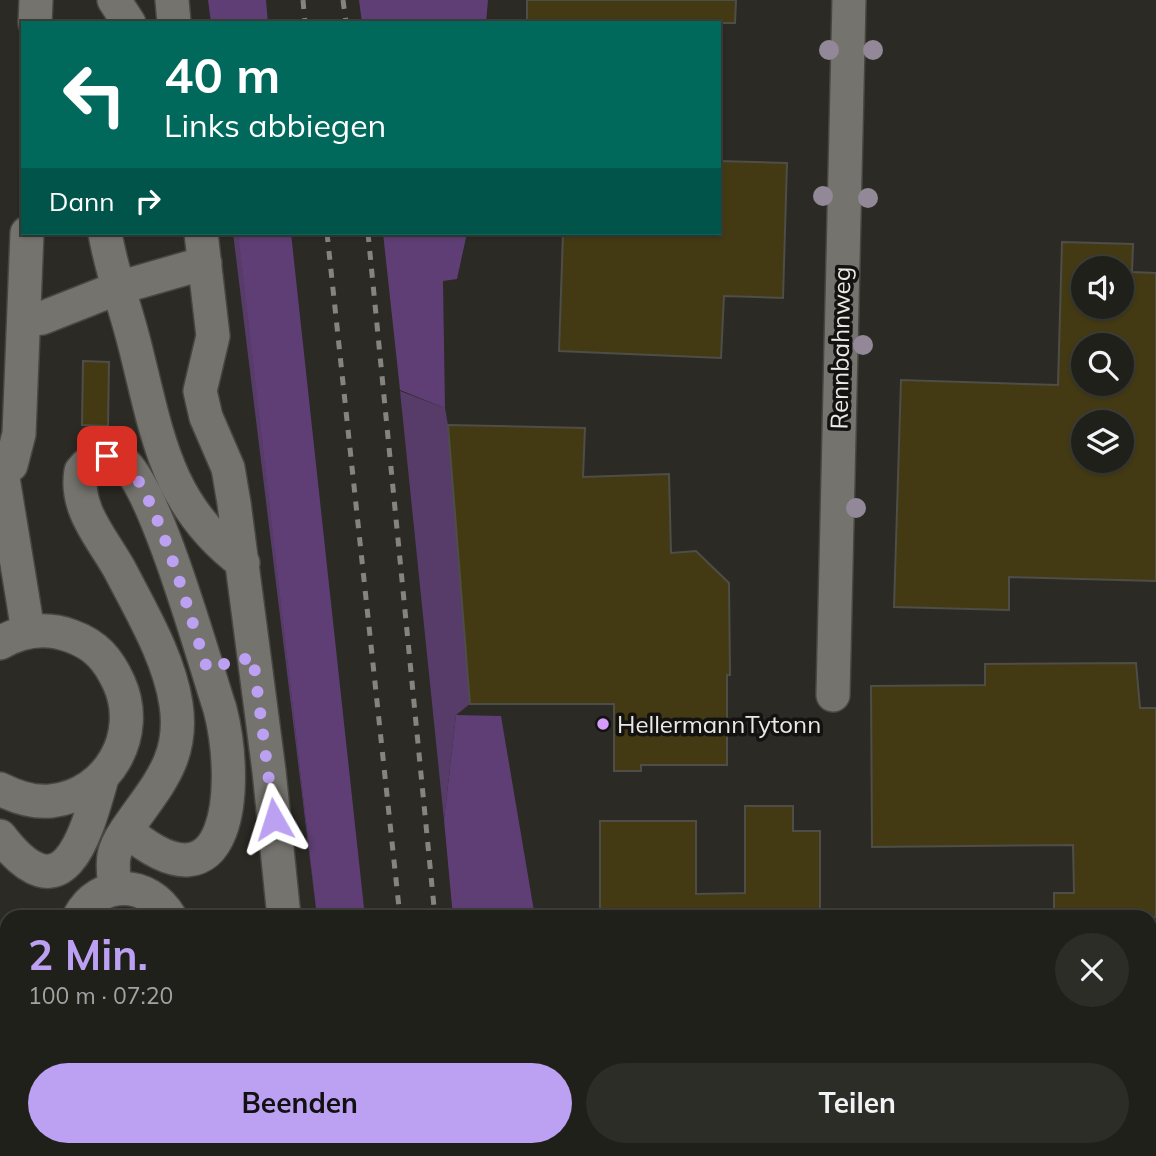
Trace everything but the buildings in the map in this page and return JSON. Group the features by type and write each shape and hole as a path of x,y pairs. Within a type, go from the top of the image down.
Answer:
{"street":[{"path":"35,21 36,0"},
{"path":"114,0 128,21"},
{"path":"172,0 174,21"},
{"name":"Rennbahnweg","path":"832,695 849,0"},
{"path":"0,836 30,866 49,870 69,862 84,837 102,778 120,752 128,724 127,701 109,661 87,642 58,631 14,637 1,472 10,465 19,434 27,235"},
{"path":"105,235 164,459 190,511 221,547 243,563"},
{"path":"24,320 43,318 118,288 203,248 213,336 201,391 202,403 228,468 243,563 283,910"},
{"path":"115,888 114,855 126,830 167,773 177,744 177,714 170,677 153,637 119,569 85,510 79,482 81,471 100,456 115,457 123,461 138,479 157,519 207,668 227,740 229,797 221,833 210,849 194,860 184,861 163,855 126,830"},
{"path":"207,668 253,657"},
{"path":"0,789 22,799 51,801 77,794 102,778"},
{"path":"83,910 97,895 115,888 129,888 153,897 164,910"}],"shaded area":[{"path":"208,0 266,0 268,21 211,21"},
{"path":"359,0 488,0 486,21 362,21"},
{"path":"233,235 238,235 240,246 316,910"},
{"path":"238,235 291,235 364,910 316,910"},
{"path":"383,235 467,235 457,279 443,281 445,408 400,390"},
{"path":"400,391 445,408 448,425 470,704 456,715 444,820"},
{"path":"456,715 501,716 534,910 452,910 444,820"}],"railway":[{"path":"303,0 305,21"},
{"path":"343,0 346,21"},
{"path":"327,235 399,910"},
{"path":"368,235 434,910"}],"place":[{"name":"HellermannTytonn","path":"603,724"}],"route":[{"path":"107,456 123,461 131,469 157,519 207,668 253,657 274,819"}]}
